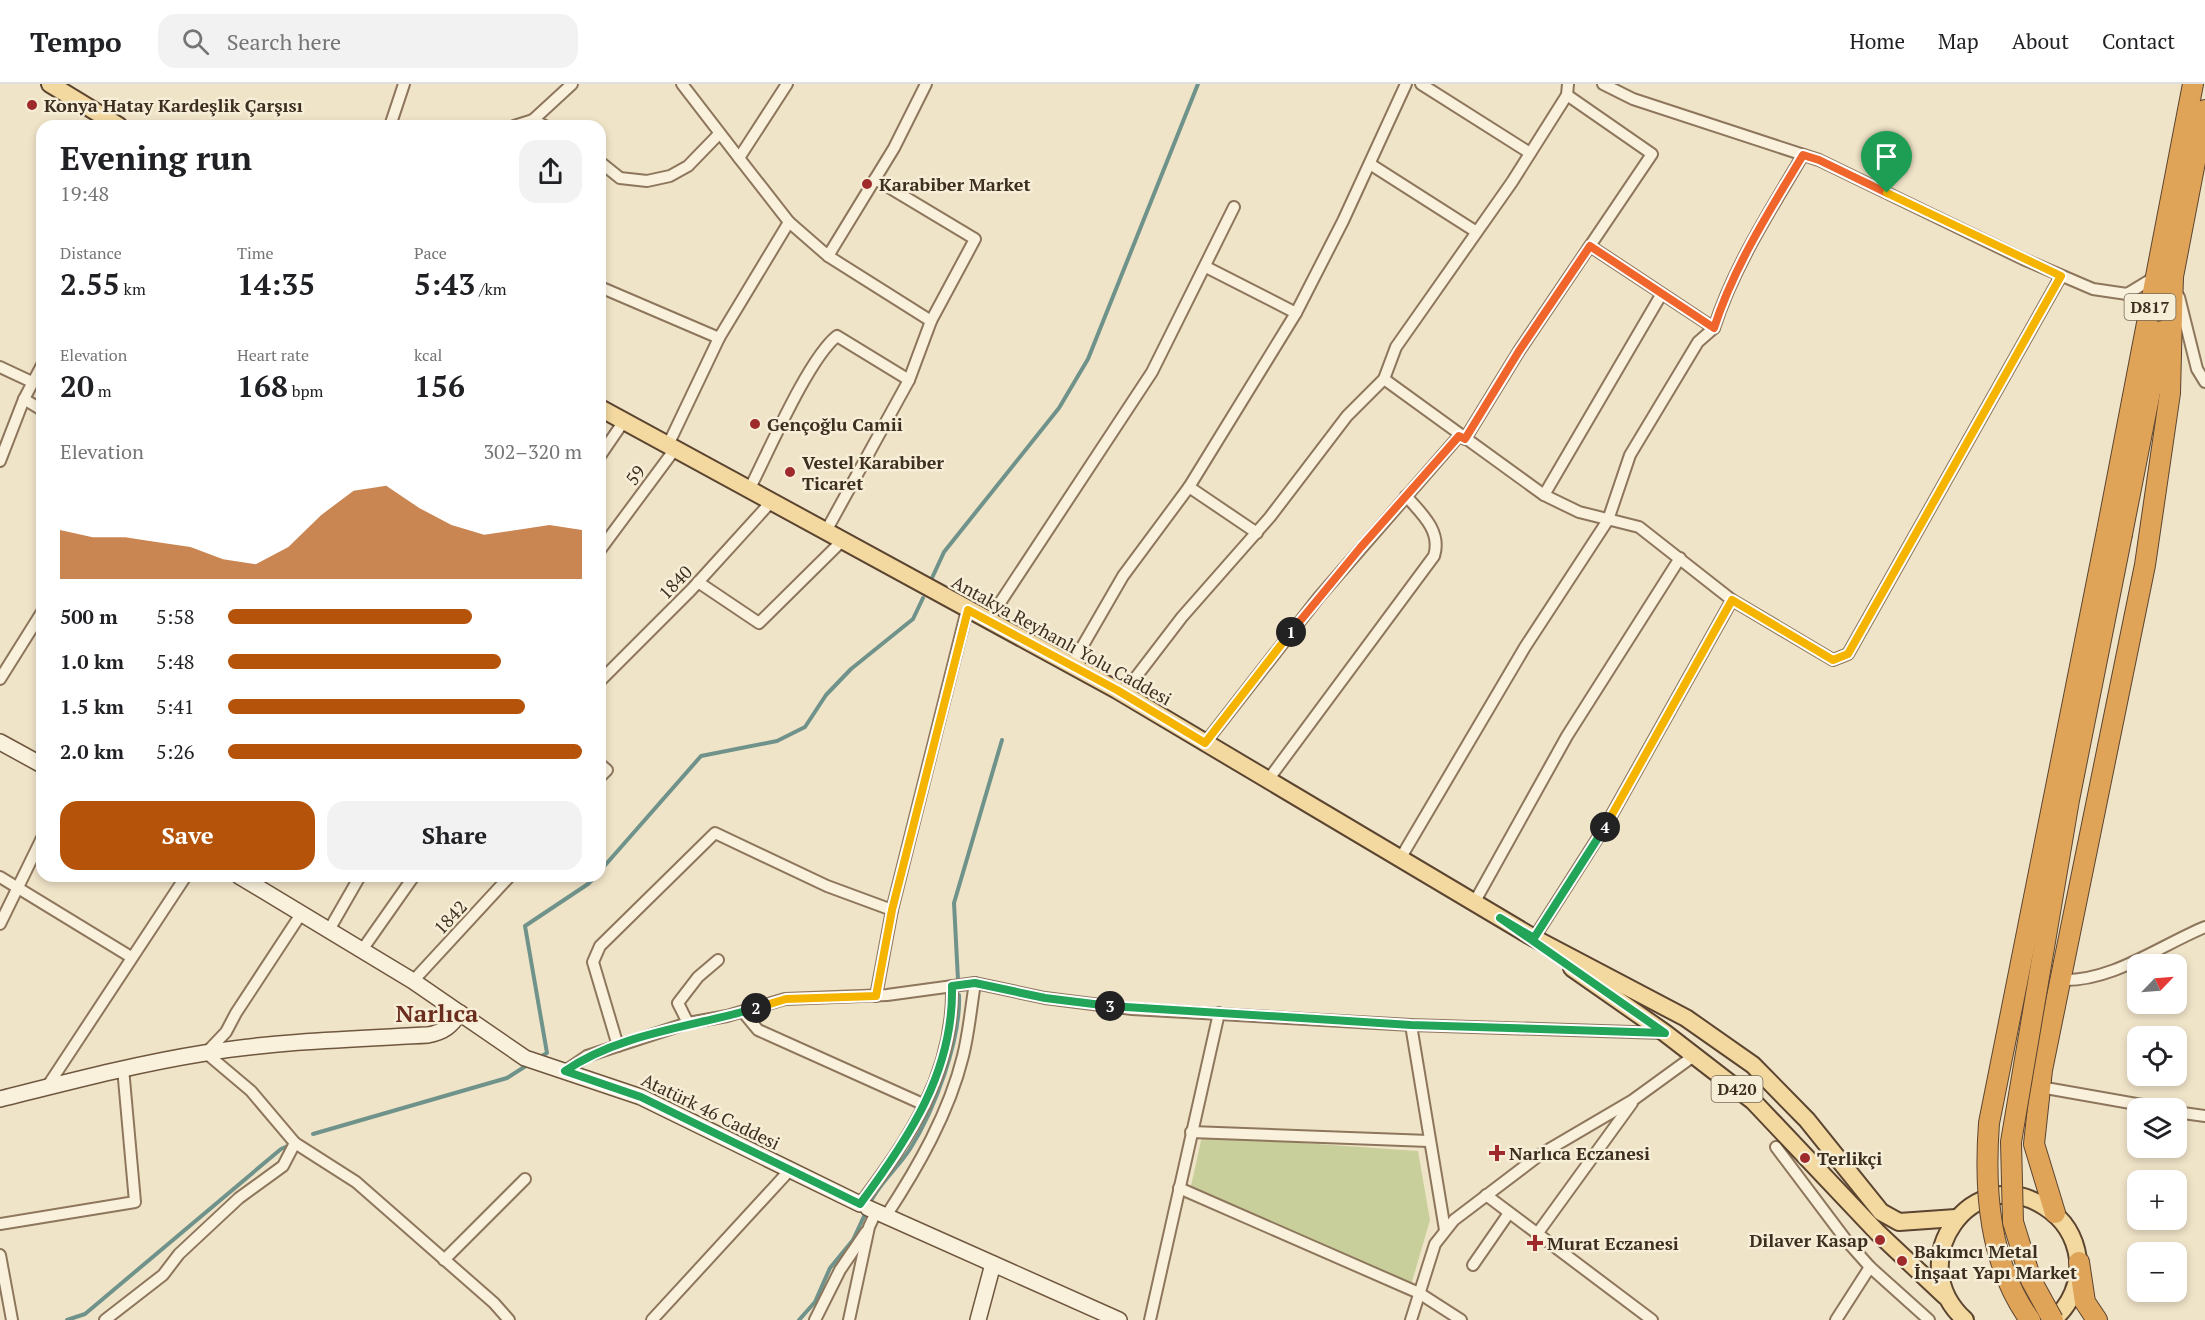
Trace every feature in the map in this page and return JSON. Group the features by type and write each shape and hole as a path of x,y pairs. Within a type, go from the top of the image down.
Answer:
{"highway":[{"name":"D817","path":"2114,532 2165,275 2193,84"},
{"name":"D817","path":"2165,275 2199,169 2205,110"},
{"path":"2055,1213 2034,1144 2040,1088 2145,565 2170,393 2165,275"},
{"path":"2030,1320 2018,1303 1993,1241 1986,1163 1989,1124 2114,532"},
{"path":"2053,1320 2031,1280 2013,1222 2011,1142 2114,532"},
{"path":"2079,1262 2085,1302 2097,1320"}],"main road":[{"path":"50,84 109,120"},
{"name":"Antakya Reyhanlı Yolu Caddesi","path":"606,412 1123,694 1500,918"},
{"name":"D420","path":"1500,918 1686,1018 1753,1065 1807,1120 1881,1212 1899,1222 1956,1218"},
{"name":"D420","path":"1500,918 1665,1033 1753,1101 1877,1232 1945,1296"},
{"path":"1965,1320 1945,1296 1939,1276 1939,1255 1945,1236 1956,1218 1973,1204 1994,1197 2016,1196 2037,1201 2055,1213 2071,1236 2079,1262 2077,1283 2069,1302 2053,1320"}],"street":[{"path":"392,120 404,84"},
{"path":"533,120 572,84"},
{"path":"682,84 789,222 828,256 931,321"},
{"path":"738,158 787,84"},
{"path":"828,256 875,179 926,84"},
{"path":"1071,666 1123,576 1189,487 1296,313 1370,164 1406,84"},
{"path":"1421,84 1530,153"},
{"path":"1602,84 1634,99 1819,160 2093,290 2127,294 2165,275 2197,369 2205,382"},
{"path":"1123,694 1182,617 1257,533 1347,416 1384,379 1396,348 1530,153 1568,89 1652,154 1462,438 1406,496 1319,597 1205,743"},
{"path":"606,167 620,178 647,181 670,176 688,166 719,134"},
{"path":"1400,859 1525,647 1608,520 1630,455 1698,342 1714,328 1721,307 1756,236 1803,155"},
{"path":"1370,164 1475,231"},
{"path":"825,532 909,380 931,321 975,239 875,179"},
{"path":"988,621 1152,372 1234,207"},
{"name":"59","path":"606,541 672,447 718,338 789,222"},
{"path":"1590,246 1714,328"},
{"path":"1206,267 1296,313"},
{"path":"1384,379 1462,438 1544,495 1579,512 1639,526 1732,600 1833,660 1848,654 2061,276"},
{"path":"606,290 718,338"},
{"path":"1544,495 1661,295"},
{"path":"749,490 807,378 829,342 837,336 909,380"},
{"path":"0,367 32,382"},
{"path":"0,461 24,399 36,375"},
{"path":"24,399 36,406"},
{"path":"606,448 624,422"},
{"path":"1189,487 1257,533"},
{"path":"1268,780 1434,556 1438,544 1433,530 1406,496"},
{"name":"1840","path":"606,675 698,582 771,502"},
{"path":"698,582 759,623 842,541"},
{"path":"1474,903 1561,746 1680,558"},
{"path":"1534,938 1606,825 1732,600"},
{"path":"876,996 892,910 968,610"},
{"path":"0,680 36,622"},
{"path":"0,742 36,762"},
{"path":"618,1046 592,962 600,946 715,833 827,886 892,910"},
{"path":"0,924 36,850"},
{"path":"0,877 131,957"},
{"path":"47,1087 182,882"},
{"name":"Atatürk 46 Caddesi","path":"249,882 413,981 534,1061 641,1097 789,1171 1119,1320"},
{"path":"329,930 357,882"},
{"path":"362,950 410,882"},
{"name":"1842","path":"413,981 504,882"},
{"path":"206,1053 226,1032 301,914"},
{"path":"2061,980 2079,981 2098,976 2205,927"},
{"path":"688,1023 678,1003 698,977 718,960"},
{"path":"565,1071 587,1056 688,1023 743,1012 786,999 876,996 975,983 1045,998 1132,1009 1411,1025 1665,1033"},
{"path":"873,1210 921,1160 954,1083 963,1055 975,983"},
{"path":"849,1320 873,1210 925,1105 944,1059 953,1004 952,986"},
{"path":"743,1012 758,1030 925,1105"},
{"path":"0,1099 123,1068 206,1053 282,1044 441,1033 460,1013"},
{"path":"1150,1320 1219,1013"},
{"path":"1411,1025 1445,1230"},
{"path":"206,1053 251,1091 295,1143 356,1182 494,1303 509,1320"},
{"path":"1411,1320 1427,1263 1445,1230 1466,1208 1566,1137 1633,1101 1695,1055"},
{"path":"0,1224 135,1202 123,1068"},
{"path":"2040,1088 2127,1103"},
{"path":"1537,1234 1633,1101"},
{"path":"2187,1114 2205,1116"},
{"path":"1191,1132 1429,1141"},
{"path":"105,1320 163,1275 179,1254 238,1198 283,1166 295,1143"},
{"path":"1776,1147 1823,1211 1870,1267 1929,1320"},
{"path":"652,1320 789,1171"},
{"path":"444,1260 525,1179"},
{"path":"1179,1188 1419,1293 1461,1320"},
{"path":"1486,1195 1652,1320"},
{"path":"1473,1265 1509,1213"},
{"path":"815,1320 840,1270 869,1227"},
{"path":"0,1255 12,1318 0,1317"},
{"path":"978,1320 993,1264"},
{"path":"1836,1320 1870,1267"}],"green space":[{"path":"1202,1136 1418,1151 1430,1220 1411,1285 1191,1186"}],"waterway":[{"path":"932,578 944,552 1059,408 1088,359 1198,84"},
{"path":"606,864 701,756 777,741 805,727 826,695 851,669 913,619 923,598"},
{"path":"958,980 954,903 1002,740"},
{"path":"540,1057 547,1053 525,926 590,882"},
{"path":"869,1205 910,1149 937,1095 956,1033 959,995"},
{"path":"313,1134 507,1078 529,1064"},
{"path":"67,1320 85,1314 281,1149 290,1145"},
{"path":"799,1320 815,1302 830,1268 853,1240 866,1212"}],"place":[{"name":"Konya Hatay Kardeşlik Çarşısı","path":"32,105"},
{"name":"Karabiber Market","path":"867,184"},
{"name":"Gençoğlu Camii","path":"755,424"},
{"name":"Vestel Karabiber Ticaret","path":"790,472"},
{"name":"Narlıca Eczanesi","path":"1497,1153"},
{"name":"Terlikçi","path":"1805,1158"},
{"name":"Dilaver Kasap","path":"1880,1240"},
{"name":"Murat Eczanesi","path":"1535,1243"},
{"name":"Bakımcı Metal İnşaat Yapı Market","path":"1902,1261"}],"district":[{"name":"Narlıca","path":"437,1013"}],"route":[{"path":"1803,155 1819,160 1887,193 2061,276 1848,654 1833,660 1732,600 1606,825 1534,938 1500,918 1665,1033 1411,1025 1132,1009 1045,998 975,983 952,986 953,1004 944,1059 924,1109 903,1146 860,1204 641,1097 565,1071 587,1056 688,1023 727,1016 786,999 876,996 892,910 968,610 1117,690 1205,743 1361,547 1459,436 1465,439 1519,351 1590,246 1714,328 1721,307 1756,236 1803,155"}]}
